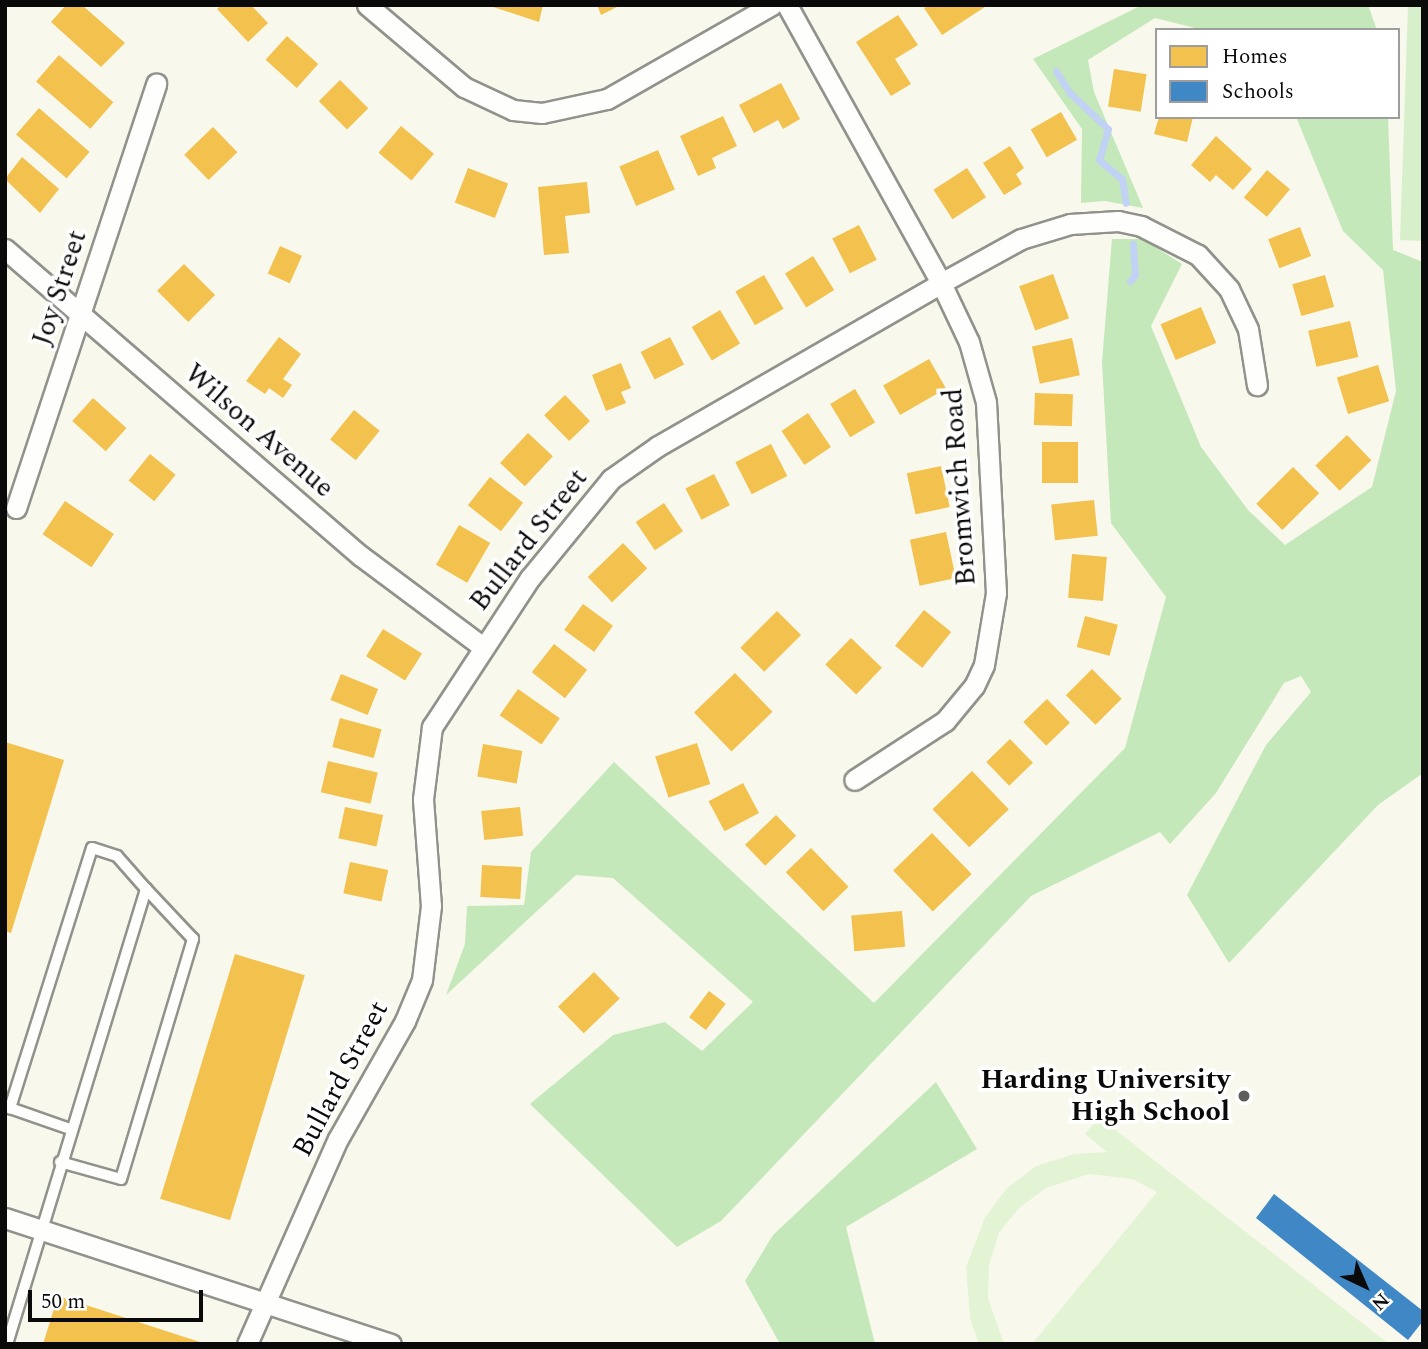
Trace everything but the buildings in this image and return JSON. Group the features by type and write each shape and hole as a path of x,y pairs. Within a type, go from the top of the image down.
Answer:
{"street":[{"path":"368,5 464,88 513,110 542,113 607,99 772,5"},
{"name":"Bromwich Road","path":"787,5 941,283 970,342 986,402 996,593 991,642 974,686 945,722 854,779"},
{"name":"Joy Street","path":"16,508 156,84"},
{"name":"Bullard Street","path":"247,1344 262,1303 338,1139 405,1021 422,980 431,906 423,799 426,752 432,727 530,578 611,479 658,446 941,283 1045,230 1118,221 1141,226 1198,255 1229,289 1248,329 1257,385"},
{"name":"Wilson Avenue","path":"5,249 361,556 483,647"},
{"path":"5,1218 391,1344"}],"lane":[{"path":"60,1162 121,1179 193,939 117,856 92,848 10,1108 70,1129"},
{"path":"7,1344 70,1129 146,889"}],"green space":[{"path":"1142,5 1368,5 1376,28 1195,28 1155,18 1088,60 1094,92 1143,208 1105,201 1081,203 1082,129 1033,59"},
{"path":"1408,5 1423,5 1423,241 1400,240"},
{"path":"1297,119 1388,119 1393,250 1423,262 1423,773 1378,805 1229,963 1187,895 1266,745 1311,692 1301,676 1284,683 1216,793 1170,844 1160,832 1031,896 721,1221 677,1247 530,1104 613,1035 665,1022 702,1051 753,1002 613,878 576,875 446,995 465,944 467,906 524,905 531,852 614,762 874,1003 1125,748 1166,597 1111,523 1102,362 1112,239 1143,239 1182,264 1151,326 1201,447 1248,510 1285,545 1372,487 1396,391 1383,270 1343,231"},
{"path":"936,1082 977,1149 846,1227 875,1344 780,1344 745,1281 773,1235"},
{"path":"1099,1117 1389,1344 1032,1344 1157,1192 1132,1179 1089,1174 1046,1188 1019,1208 999,1233 989,1265 988,1298 1004,1344 979,1344 970,1319 966,1267 985,1217 1007,1188 1036,1166 1074,1154 1107,1152 1085,1134"}],"waterway":[{"path":"1056,71 1070,93 1108,129 1099,160 1122,179 1126,203"},
{"path":"1130,281 1135,275 1133,244"}],"place":[{"name":"Harding University High School","path":"1244,1096"}]}
